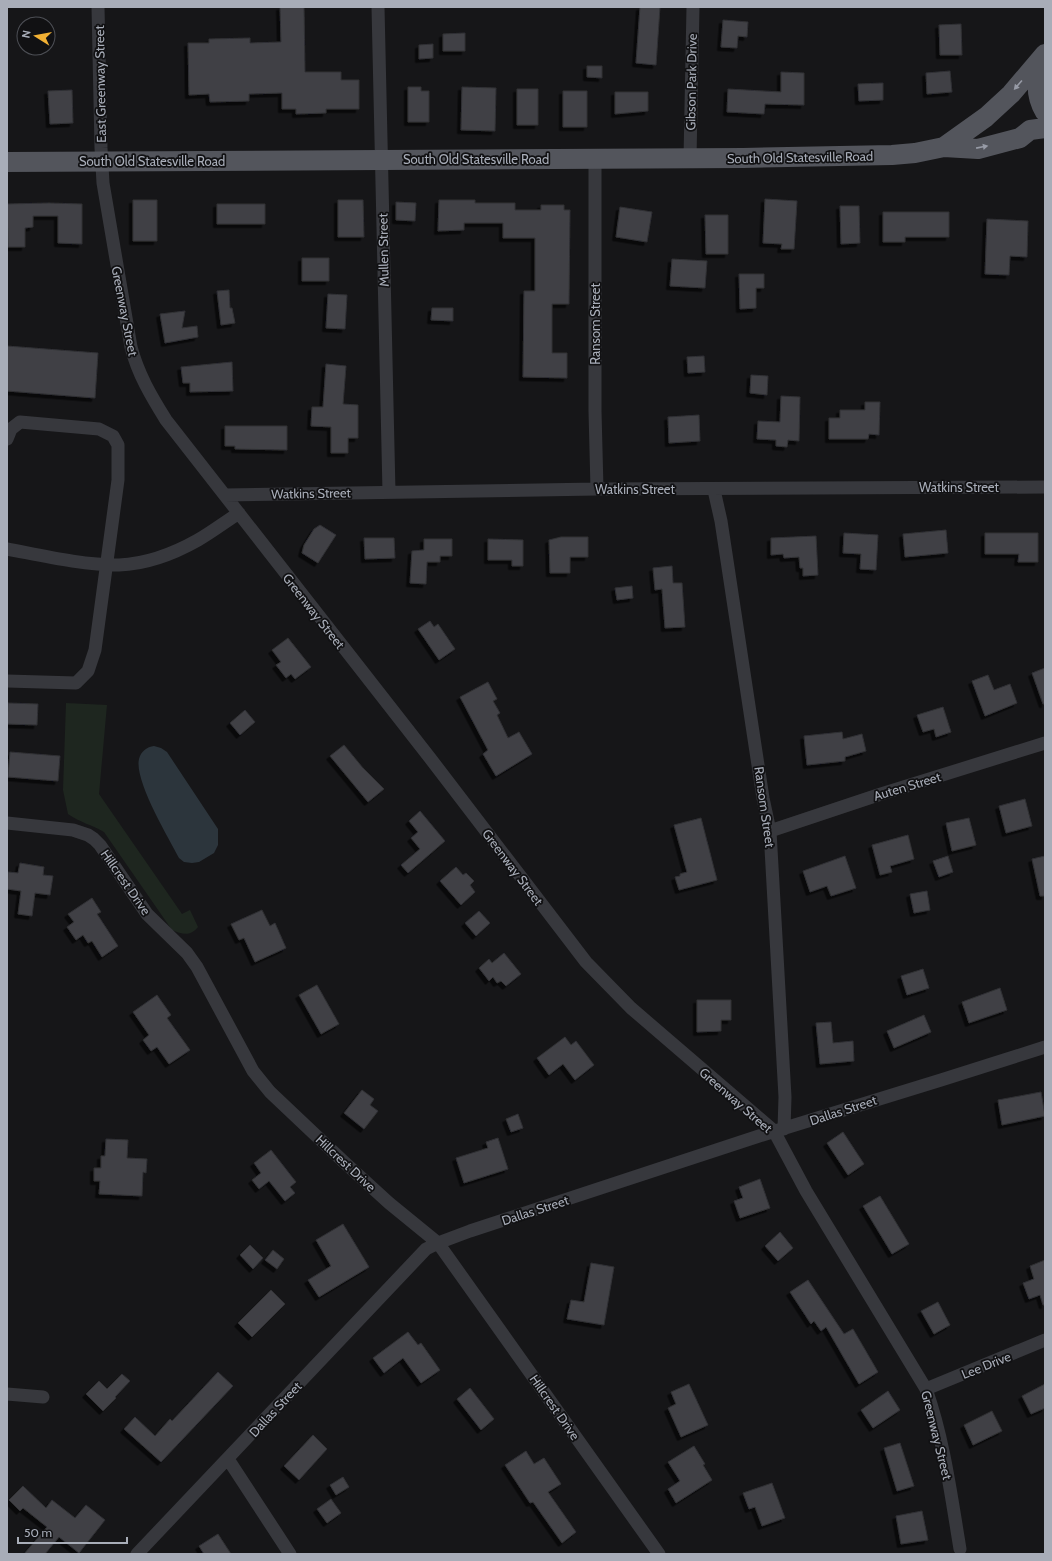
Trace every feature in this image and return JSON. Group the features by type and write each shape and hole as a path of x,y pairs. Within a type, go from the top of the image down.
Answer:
{"main road":[{"name":"South Old Statesville Road","path":"944,147 986,117 1011,94 1044,55"},
{"path":"1044,55 1037,82 1037,92 1045,112"},
{"name":"South Old Statesville Road","path":"7,162 743,158 892,155 944,147 978,149 1020,138 1030,130 1045,128"},
{"path":"1020,138 1045,140"}],"street":[{"name":"East Greenway Street","path":"98,7 101,161"},
{"name":"Mullen Street","path":"378,7 389,492"},
{"name":"Gibson Park Drive","path":"690,158 693,7"},
{"name":"Ransom Street","path":"595,158 595,411 597,489"},
{"name":"Greenway Street","path":"101,161 131,346 144,385 166,420 430,758 586,962 631,1008 779,1130 806,1191 926,1389 932,1404 945,1463 960,1549"},
{"path":"7,439 11,429 20,422 98,429 113,436 118,445 118,480 107,564 95,650 88,671 76,683 7,681"},
{"name":"Watkins Street","path":"225,495 597,489 714,490 1045,487"},
{"name":"Ransom Street","path":"714,490 721,521 770,831 786,1097 779,1130"},
{"path":"7,549 77,561 107,564 121,565 142,562 170,553 198,540 239,513"},
{"name":"Auten Street","path":"770,831 878,795 1045,743"},
{"name":"Hillcrest Drive","path":"7,823 73,830 88,835 100,845 147,914 187,953 197,967 254,1071 270,1092 378,1193 438,1243 659,1554"},
{"name":"Dallas Street","path":"137,1554 406,1268 426,1249 438,1243 779,1130 1045,1047"},
{"name":"Lee Drive","path":"926,1389 1045,1340"},
{"path":"7,1394 43,1397"},
{"path":"228,1459 290,1554"}],"shaded area":[{"path":"66,703 107,705 99,794 182,914 190,910 198,927 192,932 186,934 172,930 104,832 68,814 63,790"},
{"path":"154,746 167,752 218,829 218,845 214,853 199,862 184,862 179,858 160,823 147,794 139,768 139,759 145,750"}],"building":[{"path":"280,7 304,7 305,72 341,72 341,80 359,80 359,109 326,109 326,113 296,114 296,109 282,109 282,93 249,94 249,101 210,102 209,94 189,95 188,43 209,43 209,39 250,38 250,43 281,42"},
{"path":"640,7 660,7 656,65 636,63"},
{"path":"723,20 748,22 747,37 738,36 737,48 721,47"},
{"path":"961,24 962,55 940,55 939,25"},
{"path":"465,33 465,51 443,51 443,34"},
{"path":"433,44 433,58 419,59 419,45"},
{"path":"587,66 602,66 602,78 587,77"},
{"path":"950,71 952,92 927,94 926,73"},
{"path":"781,72 804,73 804,105 765,104 764,114 727,112 728,89 781,92"},
{"path":"883,83 883,100 859,101 858,84"},
{"path":"408,87 421,87 421,91 429,91 429,122 408,122"},
{"path":"462,87 496,88 495,131 461,130"},
{"path":"517,89 538,89 538,125 517,125"},
{"path":"72,90 73,123 50,124 48,91"},
{"path":"563,91 587,91 587,127 563,127"},
{"path":"615,92 648,92 648,111 615,114"},
{"path":"765,199 797,201 794,249 781,249 782,244 763,243"},
{"path":"133,200 157,200 157,241 133,241"},
{"path":"338,200 363,200 364,237 338,237"},
{"path":"439,200 475,200 475,203 515,203 515,210 541,210 541,205 564,205 564,210 570,210 569,304 552,304 552,353 567,353 567,378 523,377 524,291 535,291 535,238 503,238 503,223 464,223 464,230 438,231"},
{"path":"396,202 416,203 415,221 396,220"},
{"path":"7,204 82,204 82,244 58,243 58,216 33,216 33,227 25,228 25,247 8,247"},
{"path":"217,204 265,204 265,224 217,224"},
{"path":"840,206 859,206 860,243 841,244"},
{"path":"620,207 652,212 647,242 616,237"},
{"path":"883,212 949,212 949,237 905,237 905,242 883,242"},
{"path":"705,215 728,215 728,254 706,254"},
{"path":"987,219 1028,221 1027,257 1010,256 1009,275 985,274"},
{"path":"302,258 329,258 329,281 302,281"},
{"path":"672,259 707,261 705,288 670,286"},
{"path":"739,274 764,274 764,288 756,288 756,308 740,309"},
{"path":"229,290 230,308 232,308 235,323 221,325 217,291"},
{"path":"328,294 347,295 345,329 326,328"},
{"path":"432,308 453,308 453,321 431,320"},
{"path":"185,311 182,328 197,326 198,337 165,343 160,314"},
{"path":"7,346 98,353 95,398 7,391"},
{"path":"704,356 705,372 688,373 687,357"},
{"path":"232,362 233,391 190,392 190,383 183,383 181,367"},
{"path":"326,364 346,366 343,404 358,405 358,438 348,438 348,453 331,453 331,427 311,426 312,407 323,407"},
{"path":"751,375 768,376 767,395 750,393"},
{"path":"781,396 800,397 799,441 788,440 787,447 776,446 776,440 757,439 758,421 780,422"},
{"path":"865,402 880,402 879,435 869,434 868,439 829,439 829,418 840,418 840,410 865,410"},
{"path":"699,415 700,441 669,443 668,417"},
{"path":"225,426 287,426 287,450 235,449 235,446 225,446"},
{"path":"320,525 336,535 318,563 302,553 304,545 314,529"},
{"path":"946,530 948,553 905,557 903,534"},
{"path":"844,533 878,535 876,570 860,569 861,554 843,553"},
{"path":"985,533 1038,533 1038,562 1018,562 1019,554 985,554"},
{"path":"816,536 818,575 803,576 803,568 800,568 799,557 784,558 783,554 771,555 771,538"},
{"path":"561,537 588,537 588,557 570,557 570,573 550,573 549,540"},
{"path":"364,538 394,538 395,558 365,559"},
{"path":"424,539 452,539 452,556 440,556 440,562 427,562 426,584 410,583 412,551 424,550"},
{"path":"488,539 523,540 523,566 512,566 512,560 488,560"},
{"path":"672,566 673,583 682,583 685,627 665,628 662,589 655,590 653,568"},
{"path":"632,586 633,598 617,600 615,588"},
{"path":"430,621 434,627 438,624 455,649 439,660 418,629"},
{"path":"288,638 311,667 295,679 291,674 286,678 276,665 281,662 272,650"},
{"path":"1045,668 1045,704 1043,704 1032,673"},
{"path":"988,675 994,690 1010,684 1017,703 985,716 972,681"},
{"path":"488,682 497,699 493,701 500,713 497,715 508,738 519,732 532,754 496,776 483,754 488,750 460,697"},
{"path":"8,703 38,704 37,725 7,724"},
{"path":"943,707 951,732 936,737 934,729 923,732 917,715"},
{"path":"245,710 255,722 240,735 230,723"},
{"path":"842,732 843,739 862,734 866,751 845,757 845,761 807,765 804,736"},
{"path":"344,745 363,768 384,789 368,802 330,756"},
{"path":"10,752 60,756 58,781 8,777"},
{"path":"1025,799 1032,826 1006,833 999,806"},
{"path":"420,811 445,841 408,873 401,865 420,849 411,838 418,832 409,821"},
{"path":"701,818 717,880 679,890 675,877 687,872 674,825"},
{"path":"969,818 976,845 952,851 946,823"},
{"path":"908,835 914,859 890,866 892,872 880,875 872,845"},
{"path":"845,856 856,888 831,896 827,886 810,892 803,871"},
{"path":"948,856 953,872 939,877 933,861"},
{"path":"1045,856 1045,896 1040,896 1032,859"},
{"path":"20,863 44,867 43,875 53,876 50,895 35,893 32,916 18,914 21,891 7,889 8,872 18,873"},
{"path":"456,867 463,875 466,873 474,881 470,885 475,892 461,905 440,881"},
{"path":"927,891 930,910 914,913 910,894"},
{"path":"92,898 101,912 97,914 118,946 102,957 92,941 88,943 83,935 76,940 67,927 74,922 68,914"},
{"path":"262,910 270,926 275,923 286,948 255,962 244,938 239,940 231,924"},
{"path":"479,911 490,923 476,936 465,923"},
{"path":"504,953 521,974 506,986 501,981 497,983 493,977 489,981 479,968 489,959 492,963"},
{"path":"923,969 929,988 907,995 901,976"},
{"path":"317,985 339,1024 321,1034 299,995"},
{"path":"1000,988 1007,1010 969,1023 962,1002"},
{"path":"157,995 171,1015 167,1018 190,1050 169,1064 157,1047 151,1051 143,1040 149,1035 133,1012"},
{"path":"697,1000 731,1000 731,1020 721,1020 721,1031 697,1032"},
{"path":"924,1015 931,1032 894,1048 887,1031"},
{"path":"831,1022 833,1043 853,1041 854,1061 820,1064 816,1023"},
{"path":"565,1037 571,1045 576,1041 594,1065 575,1080 563,1064 549,1075 537,1058"},
{"path":"362,1090 374,1099 370,1105 378,1111 364,1129 344,1113"},
{"path":"1041,1092 1045,1116 1002,1125 998,1100"},
{"path":"518,1114 523,1128 511,1132 506,1119"},
{"path":"843,1132 864,1164 848,1175 827,1143"},
{"path":"498,1138 508,1169 464,1183 456,1158 488,1148 486,1142"},
{"path":"106,1139 128,1140 127,1158 147,1159 146,1173 143,1172 142,1196 99,1194 100,1181 94,1181 94,1168 101,1168 101,1156 105,1156"},
{"path":"271,1150 296,1182 290,1187 295,1193 285,1201 269,1181 259,1189 252,1180 261,1173 254,1163"},
{"path":"760,1179 770,1208 740,1218 734,1201 743,1198 739,1187"},
{"path":"880,1196 909,1244 892,1254 863,1206"},
{"path":"343,1224 369,1267 319,1297 308,1280 331,1266 316,1240"},
{"path":"780,1232 793,1248 778,1261 765,1246"},
{"path":"250,1245 263,1258 253,1269 240,1255"},
{"path":"273,1250 284,1259 277,1269 265,1260"},
{"path":"1045,1260 1045,1305 1043,1305 1040,1295 1029,1299 1023,1283 1034,1279 1030,1266"},
{"path":"591,1263 614,1267 604,1325 567,1319 571,1300 584,1302"},
{"path":"808,1280 844,1334 853,1329 878,1372 859,1384 826,1327 821,1331 814,1321 811,1324 790,1292"},
{"path":"271,1290 285,1304 252,1337 238,1323"},
{"path":"938,1302 950,1325 934,1334 921,1311"},
{"path":"408,1332 418,1345 421,1343 440,1370 421,1383 403,1358 384,1373 373,1358"},
{"path":"218,1372 233,1386 161,1462 124,1429 135,1417 155,1436 170,1419 172,1421"},
{"path":"122,1374 130,1381 103,1411 86,1394 99,1381 107,1389"},
{"path":"689,1384 708,1425 681,1437 668,1408 676,1404 671,1392"},
{"path":"1045,1384 1045,1408 1031,1414 1022,1396"},
{"path":"470,1388 494,1419 481,1430 457,1399"},
{"path":"888,1391 900,1410 873,1428 861,1410"},
{"path":"992,1411 1002,1431 973,1445 964,1425"},
{"path":"313,1435 327,1449 299,1480 284,1466"},
{"path":"900,1443 914,1486 897,1491 884,1448"},
{"path":"694,1446 705,1464 703,1465 712,1480 676,1503 668,1489 680,1481 668,1462"},
{"path":"526,1451 534,1464 544,1458 561,1484 548,1492 576,1532 562,1543 533,1502 530,1503 505,1465"},
{"path":"343,1477 349,1487 336,1495 330,1485"},
{"path":"772,1483 785,1518 762,1526 755,1507 749,1509 743,1493"},
{"path":"23,1486 46,1508 52,1500 75,1518 86,1505 105,1520 79,1553 59,1537 45,1554 24,1554 47,1527 23,1508 20,1511 9,1500"},
{"path":"331,1499 341,1513 327,1523 317,1509"},
{"path":"922,1511 928,1540 901,1544 896,1516"},
{"path":"218,1534 231,1554 204,1554 199,1546"}]}
